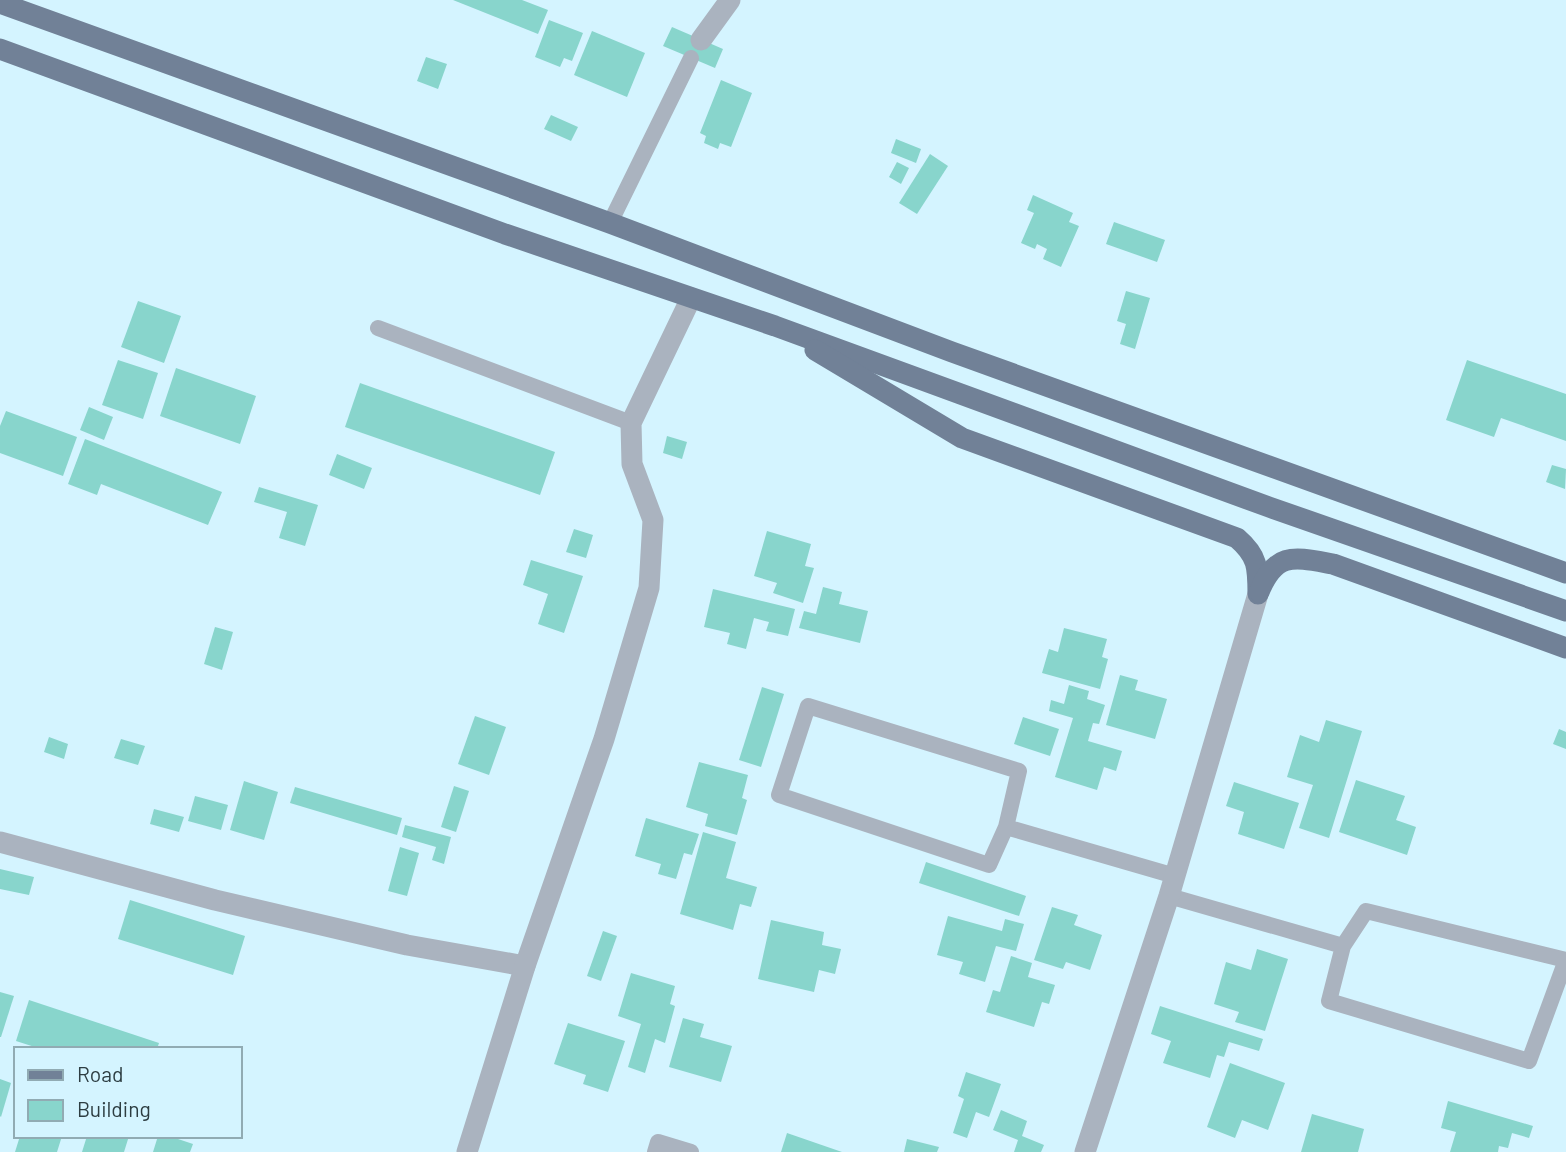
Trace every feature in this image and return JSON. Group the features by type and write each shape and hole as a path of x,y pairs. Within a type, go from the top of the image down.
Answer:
{"main road":[{"path":"0,3 610,223 964,357 1566,573"},
{"path":"0,49 492,229 775,326 1269,507 1566,611"},
{"path":"775,326 962,438 1237,538 1248,548 1258,566 1258,594"},
{"path":"1258,594 1267,572 1283,561 1302,558 1333,564 1566,648"}],"street":[{"path":"696,49 730,0"},
{"path":"467,1152 525,966 604,739 649,588 653,520 632,464 631,423 691,298"},
{"path":"1085,1152 1172,886 1258,594"},
{"path":"0,842 215,900 407,945 525,966"}],"lane":[{"path":"610,223 696,49"},
{"path":"378,328 631,423"},
{"path":"808,706 1019,771 1006,827 989,865 779,796 808,706"},
{"path":"1006,827 1343,946"},
{"path":"1367,911 1566,960 1529,1061 1329,1002 1343,946 1367,911"},
{"path":"655,1152 658,1142 691,1152"}],"building":[{"path":"453,0 522,0 548,10 538,34"},
{"path":"549,20 583,33 572,61 564,58 560,67 535,57"},
{"path":"672,27 723,49 715,68 663,46"},
{"path":"592,31 645,53 627,97 574,75"},
{"path":"426,57 447,64 438,89 417,81"},
{"path":"721,80 752,93 731,147 720,143 718,149 704,143 706,136 700,133"},
{"path":"551,115 578,127 571,141 544,129"},
{"path":"896,139 921,149 916,163 891,153"},
{"path":"930,154 948,166 917,214 899,203"},
{"path":"897,162 909,168 901,184 889,177"},
{"path":"1033,195 1073,213 1069,222 1079,226 1061,267 1043,259 1047,249 1037,244 1035,249 1021,243 1034,213 1027,210"},
{"path":"1114,222 1165,240 1157,262 1106,244"},
{"path":"1126,291 1150,298 1135,349 1120,344 1126,324 1117,321"},
{"path":"138,301 181,316 164,363 121,347"},
{"path":"118,360 158,373 143,419 102,405"},
{"path":"1467,360 1566,394 1566,441 1501,418 1494,437 1446,420"},
{"path":"176,368 256,396 240,444 160,416"},
{"path":"360,383 555,452 540,495 345,427"},
{"path":"89,407 113,417 104,440 80,430"},
{"path":"6,411 77,437 63,476 0,453 0,426"},
{"path":"667,436 687,442 682,459 663,453"},
{"path":"85,439 222,492 208,525 101,484 97,495 68,484"},
{"path":"337,454 372,468 364,489 329,475"},
{"path":"1552,465 1566,469 1565,489 1546,482"},
{"path":"259,487 318,505 305,546 279,538 287,512 254,502"},
{"path":"574,529 593,535 586,558 566,552"},
{"path":"767,531 811,544 805,566 814,568 803,603 773,593 777,583 754,576"},
{"path":"531,560 583,576 564,633 538,624 548,594 523,585"},
{"path":"823,587 842,592 839,604 868,611 860,643 799,628 804,611 816,614"},
{"path":"713,589 795,609 788,636 766,631 769,622 754,618 746,649 727,644 730,633 704,627"},
{"path":"215,627 233,632 222,670 204,664"},
{"path":"1064,628 1107,639 1102,657 1108,659 1100,689 1042,673 1049,649 1058,652"},
{"path":"1120,675 1138,680 1135,690 1167,699 1155,739 1106,725"},
{"path":"1069,685 1089,691 1087,699 1105,705 1099,724 1093,723 1088,741 1122,751 1116,771 1104,767 1097,790 1055,777 1073,718 1049,711 1051,700 1064,704"},
{"path":"762,687 784,694 761,767 739,760"},
{"path":"475,716 506,727 489,775 458,764"},
{"path":"1023,717 1059,729 1050,756 1014,744"},
{"path":"1326,720 1362,731 1329,838 1299,828 1313,785 1287,777 1300,735 1319,742"},
{"path":"1559,729 1566,732 1566,749 1553,744"},
{"path":"49,737 68,744 64,759 44,752"},
{"path":"121,739 145,746 138,765 114,758"},
{"path":"699,762 748,775 742,798 747,800 737,835 705,826 708,814 686,807"},
{"path":"1356,780 1405,796 1396,820 1416,827 1407,855 1339,832"},
{"path":"244,781 278,792 264,840 230,830"},
{"path":"1234,782 1299,803 1284,849 1238,834 1244,812 1226,806"},
{"path":"454,786 469,791 456,832 441,827"},
{"path":"295,787 402,818 397,835 290,803"},
{"path":"195,796 228,805 221,830 188,821"},
{"path":"154,809 184,817 179,832 150,824"},
{"path":"646,818 699,834 692,855 684,853 676,879 658,874 661,864 635,856"},
{"path":"405,825 451,837 444,864 432,860 436,847 402,837"},
{"path":"703,832 736,842 726,878 757,887 751,907 740,904 733,930 680,914"},
{"path":"400,847 419,853 407,896 388,891"},
{"path":"926,862 1026,896 1019,916 919,883"},
{"path":"0,869 34,877 29,895 0,889"},
{"path":"130,900 245,936 233,975 118,939"},
{"path":"1052,907 1078,915 1074,925 1102,935 1090,970 1066,962 1063,969 1034,960"},
{"path":"948,916 1002,931 1005,919 1024,924 1016,951 996,946 985,982 959,974 963,962 937,955"},
{"path":"771,920 824,932 822,945 841,949 835,974 819,970 814,992 758,979"},
{"path":"603,931 617,936 601,981 587,976"},
{"path":"1257,949 1288,959 1265,1031 1235,1022 1239,1012 1214,1004 1226,962 1251,970"},
{"path":"1011,956 1032,963 1028,977 1055,985 1049,1004 1042,1002 1034,1027 986,1012 993,990 1000,992"},
{"path":"631,973 675,986 670,1004 675,1006 665,1043 655,1039 645,1073 628,1067 641,1024 618,1016"},
{"path":"0,992 14,996 1,1037 0,1037"},
{"path":"29,1000 159,1043 158,1047 35,1047 16,1041"},
{"path":"1160,1006 1263,1039 1259,1051 1229,1042 1224,1057 1217,1055 1210,1078 1163,1063 1171,1041 1151,1034"},
{"path":"683,1018 704,1024 700,1037 732,1046 721,1082 669,1067"},
{"path":"568,1023 625,1041 608,1092 583,1084 586,1075 554,1064"},
{"path":"1230,1063 1285,1083 1268,1130 1242,1120 1235,1138 1207,1127"},
{"path":"966,1072 1001,1084 989,1117 976,1112 967,1138 953,1133 964,1099 958,1096"},
{"path":"0,1079 11,1083 1,1117 0,1116"},
{"path":"1448,1101 1533,1126 1529,1138 1512,1133 1508,1148 1499,1146 1498,1152 1450,1152 1456,1132 1441,1128"},
{"path":"1001,1110 1027,1121 1022,1136 1044,1145 1041,1152 1014,1152 1018,1140 993,1130"},
{"path":"1312,1114 1364,1129 1358,1152 1301,1152"},
{"path":"787,1133 842,1152 781,1152"},
{"path":"19,1138 61,1138 57,1152 15,1152"},
{"path":"86,1138 128,1138 124,1152 82,1152"},
{"path":"157,1138 175,1138 193,1144 190,1152 153,1152"},
{"path":"907,1139 939,1147 937,1152 904,1152"}]}
